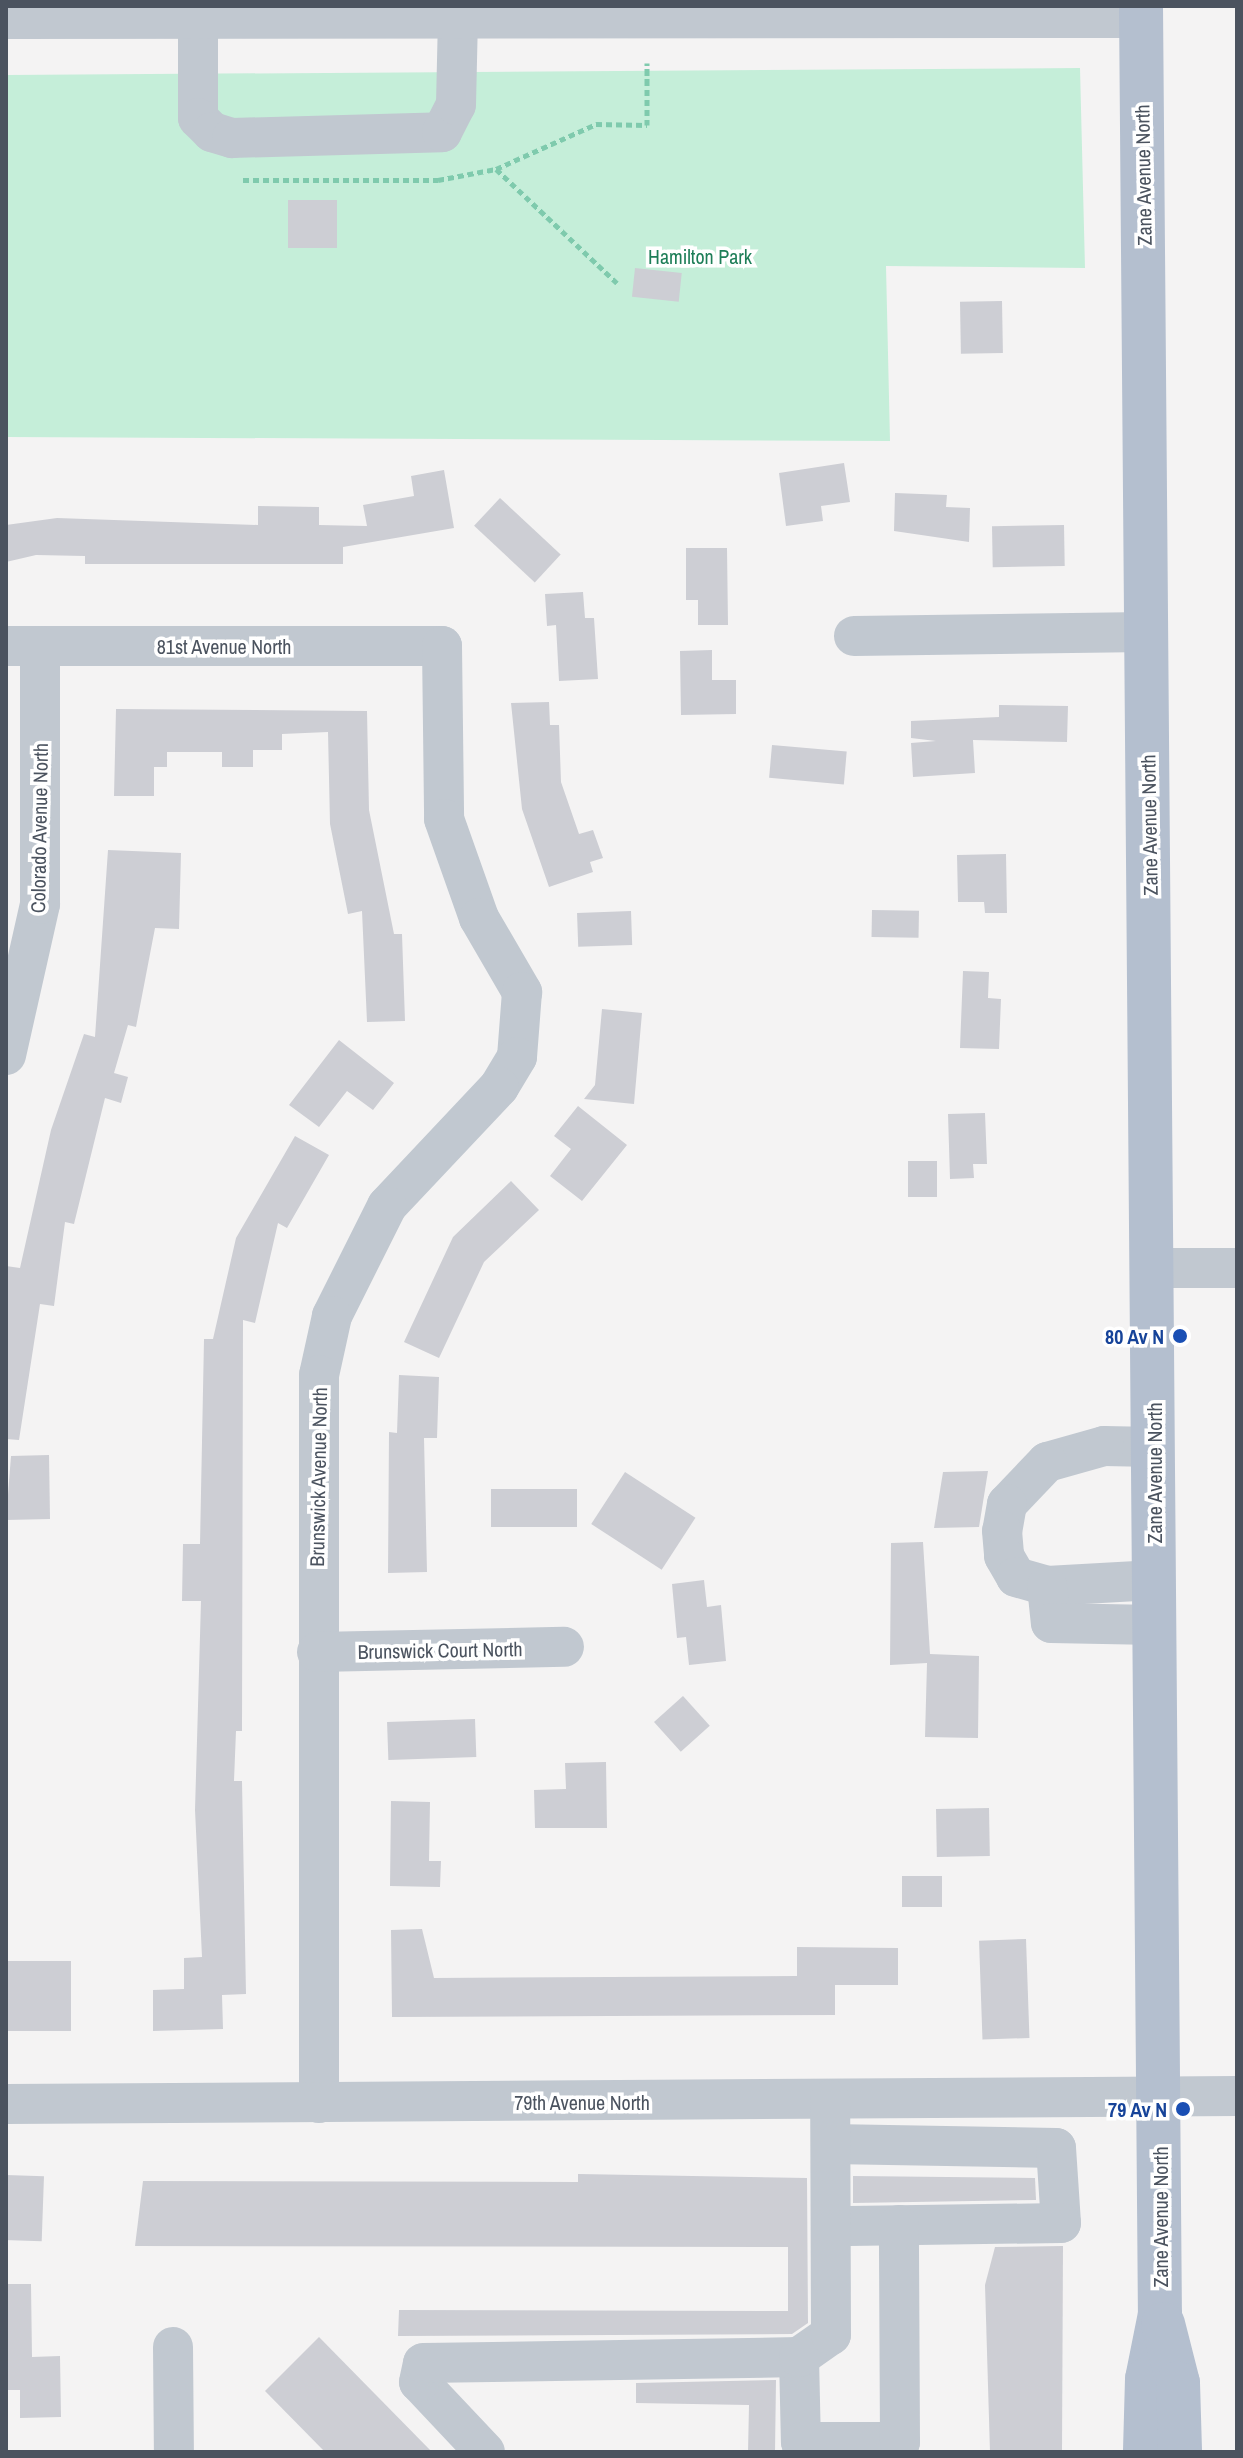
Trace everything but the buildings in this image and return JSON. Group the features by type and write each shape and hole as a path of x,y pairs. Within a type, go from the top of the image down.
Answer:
{"main road":[{"name":"Zane Avenue North","path":"1141,12 1160,2314 1147,2379 1145,2452"},
{"name":"Zane Avenue North","path":"1160,2314 1178,2383 1180,2452"}],"street":[{"path":"6,19 197,13 458,18 753,12 1141,12"},
{"path":"197,13 198,118 212,132 232,138 442,132 456,105 458,18"},
{"path":"854,636 1147,632"},
{"name":"81st Avenue North","path":"23,646 442,646"},
{"name":"Colorado Avenue North","path":"6,1055 40,904 23,646"},
{"name":"Brunswick Avenue North","path":"319,2103 315,1437 332,1316 387,1206 499,1087 524,1025 509,960 479,918 444,819 442,646"},
{"path":"1153,1268 1237,1268"},
{"path":"1154,1447 1074,1450 1024,1481 1007,1504 1004,1556 1016,1577 1047,1586 1155,1580"},
{"path":"1047,1586 1051,1623 1155,1625"},
{"name":"Brunswick Court North","path":"317,1652 564,1647"},
{"name":"79th Avenue North","path":"6,2104 1237,2096"},
{"path":"485,2452 419,2382 423,2363 799,2357 831,2335 830,2100"},
{"path":"831,2144 1056,2148 1061,2223 832,2226"},
{"path":"799,2357 801,2442 900,2442 899,2225"},
{"path":"173,2347 174,2452"}],"path":[{"path":"243,180 438,180 496,169 596,124 647,125 647,63"},
{"path":"496,169 617,283"}],"green space":[{"name":"Hamilton Park","path":"1080,68 1085,268 886,266 890,441 6,437 6,75"}],"place":[{"name":"80 Av N","path":"1180,1336"},
{"name":"79 Av N","path":"1183,2109"}]}
